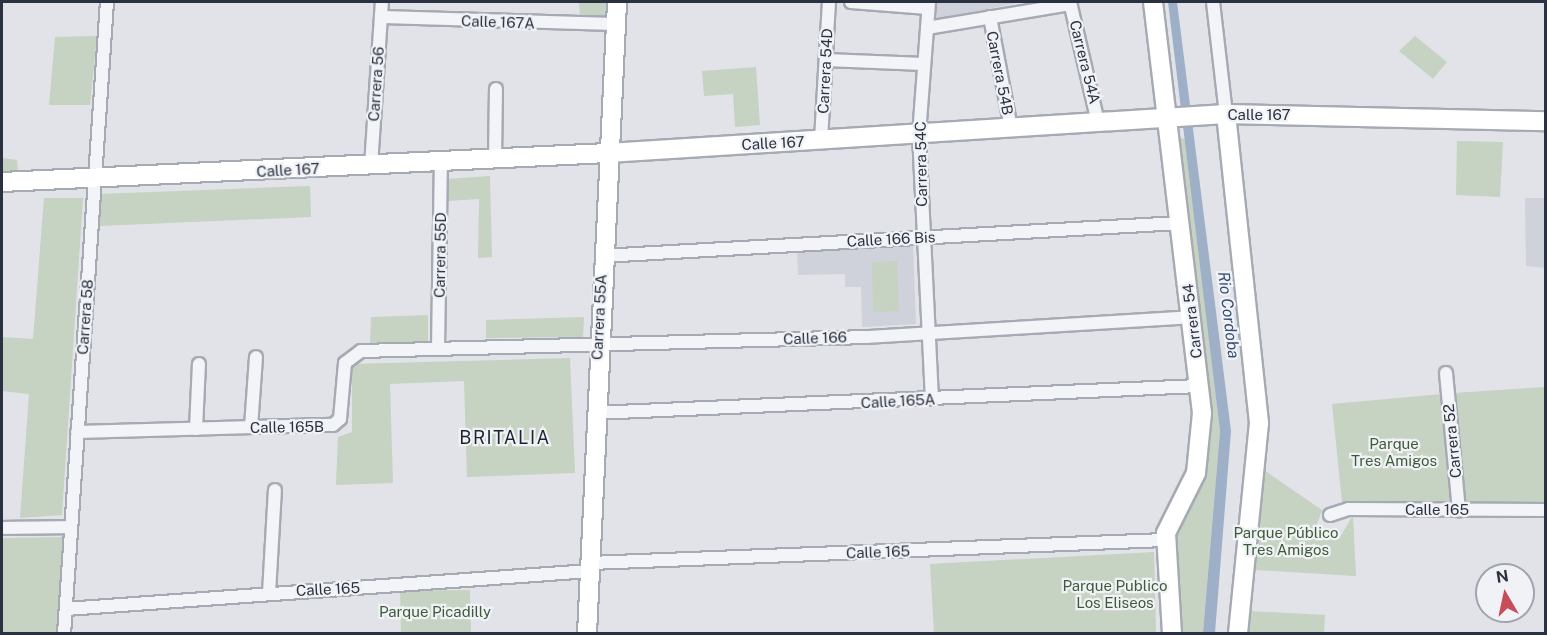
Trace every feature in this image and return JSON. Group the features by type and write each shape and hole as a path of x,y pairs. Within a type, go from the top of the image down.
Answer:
{"street":[{"name":"Carrera 58","path":"64,633 107,2"},
{"name":"Carrera 56","path":"371,166 382,2"},
{"name":"Carrera 55A","path":"587,633 602,256 617,2"},
{"name":"Carrera 54D","path":"821,140 829,2"},
{"path":"851,2 928,5"},
{"name":"Carrera 54","path":"1153,2 1175,118 1180,223 1200,386 1198,465 1165,540 1172,633"},
{"path":"1214,2 1220,115 1259,423 1238,633"},
{"path":"927,28 1070,3"},
{"name":"Carrera 54A","path":"1070,3 1098,123"},
{"name":"Carrera 54C","path":"928,5 919,134 922,237 932,399"},
{"name":"Calle 167A","path":"381,17 616,24"},
{"name":"Carrera 54B","path":"990,17 1011,128"},
{"path":"826,60 924,64"},
{"path":"495,159 496,89"},
{"name":"Calle 167","path":"2,182 94,181 608,153 1220,115 1545,121"},
{"name":"Carrera 55D","path":"438,348 441,162"},
{"name":"Calle 166 Bis","path":"602,256 1180,223"},
{"name":"Calle 166","path":"438,348 928,334 1192,317"},
{"name":"Calle 165B","path":"77,432 333,425 340,419 345,363 354,353 438,348"},
{"path":"251,428 256,357"},
{"path":"196,429 199,364"},
{"name":"Carrera 52","path":"1446,372 1459,510"},
{"name":"Calle 165A","path":"595,413 1200,386"},
{"path":"269,593 275,490"},
{"name":"Calle 165","path":"1330,515 1348,509 1545,510"},
{"path":"2,528 71,527"},
{"name":"Calle 165","path":"66,609 590,567 1165,540"}],"shaded area":[{"path":"933,2 1022,2 936,20"},
{"path":"1525,198 1545,198 1545,268 1526,266"},
{"path":"913,244 916,324 862,327 861,287 845,287 845,274 798,275 797,248"}],"green space":[{"path":"579,2 607,2 606,19 580,18"},
{"path":"97,36 90,105 49,105 55,37"},
{"path":"1415,36 1447,62 1433,79 1399,51"},
{"path":"756,67 760,125 735,127 733,94 704,96 702,71"},
{"path":"1178,138 1186,139 1220,431 1203,633 1180,633 1174,542 1201,488 1210,429"},
{"path":"1457,141 1503,142 1500,197 1456,195"},
{"path":"2,158 17,160 18,173 2,172"},
{"path":"490,176 492,257 478,258 479,199 447,201 447,179"},
{"path":"310,186 311,217 99,226 99,194"},
{"path":"44,198 83,198 62,515 20,518 29,394 2,391 2,337 33,339"},
{"path":"897,261 899,311 873,312 872,262"},
{"path":"428,315 428,343 370,344 371,317"},
{"path":"584,317 583,337 486,338 486,320"},
{"path":"570,358 575,473 467,477 464,381 390,384 393,483 336,485 338,437 352,432 352,364"},
{"name":"Parque Tres Amigos","path":"1545,387 1545,505 1464,504 1453,393"},
{"name":"Parque Tres Amigos","path":"1442,394 1453,504 1342,502 1332,404"},
{"name":"Parque Público Tres Amigos","path":"1264,470 1322,510 1315,530 1325,540 1339,539 1353,515 1356,576 1256,570 1252,562"},
{"path":"68,537 60,633 2,633 2,538"},
{"name":"Parque Publico Los Eliseos","path":"1154,552 1156,633 934,633 930,564"},
{"name":"Parque Picadilly","path":"470,590 471,633 401,633 400,591"},
{"path":"1250,611 1325,615 1324,633 1249,633"}],"water":[{"path":"1168,2 1177,2 1231,431 1215,633 1203,633 1220,431"}],"district":[{"name":"BRITALIA","path":"505,438"}],"water label":[{"name":"Rio Cordoba","path":"1228,315"}]}
